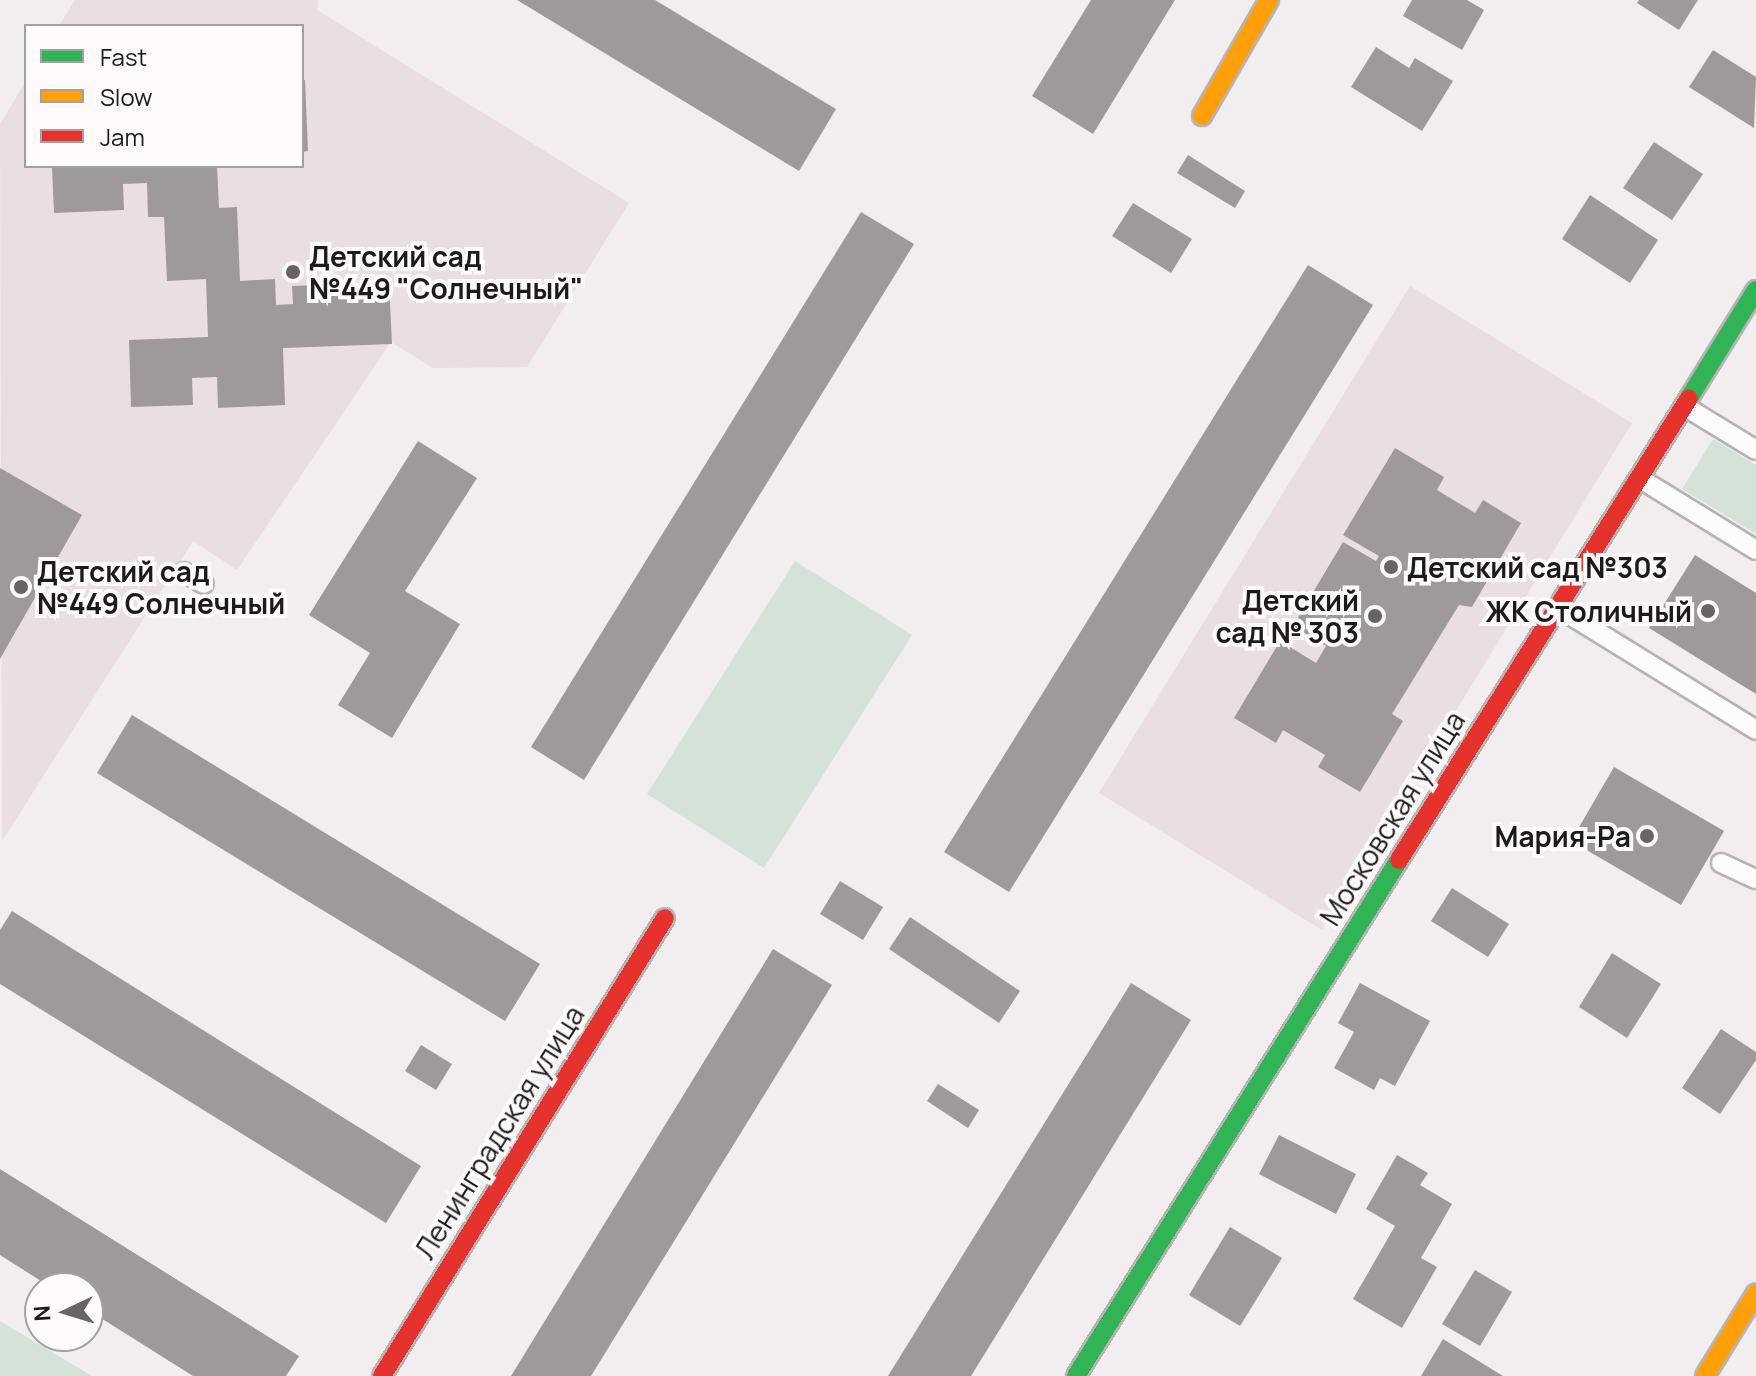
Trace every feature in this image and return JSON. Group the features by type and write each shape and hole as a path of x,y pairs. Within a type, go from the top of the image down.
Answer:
{"street":[{"path":"1202,116 1269,0"},
{"name":"Московская улица","path":"1076,1376 1756,290"},
{"name":"Ленинградская улица","path":"382,1376 665,918"},
{"path":"1705,1376 1756,1293"}],"lane":[{"path":"1684,406 1756,450"},
{"path":"1639,478 1756,550"},
{"path":"184,572 204,584"},
{"path":"1557,607 1756,730"},
{"path":"1721,863 1756,879"}],"shaded area":[{"name":"Детский сад №449 \"Солнечный\"","path":"75,0 318,0 317,10 629,203 527,367 433,368 391,342 237,570 193,541 2,841 0,124 24,84 24,168 304,168 304,24 60,24"},
{"name":"Детский сад №303","path":"1410,286 1632,423 1322,930 1099,793"},
{"path":"1713,439 1756,465 1756,534 1682,489"},
{"path":"795,561 912,635 764,868 647,794"},
{"path":"0,1321 24,1335 24,1352 52,1352 92,1376 0,1376"}],"building":[{"path":"517,0 655,0 836,109 799,171"},
{"path":"1091,0 1175,0 1093,134 1032,96"},
{"path":"1412,0 1467,0 1484,10 1462,50 1403,16"},
{"path":"1639,0 1698,0 1679,30 1637,3"},
{"path":"1376,47 1409,68 1415,58 1453,81 1422,131 1351,87"},
{"path":"1713,50 1756,77 1754,128 1689,87"},
{"path":"304,80 305,80 308,151 304,152"},
{"path":"1654,142 1703,174 1672,220 1623,188"},
{"path":"1188,155 1245,191 1235,208 1177,173"},
{"path":"52,168 217,168 219,208 237,207 240,281 275,279 276,305 293,304 292,286 389,282 392,344 283,348 285,405 218,408 217,377 192,378 193,405 131,407 129,340 208,337 206,279 167,281 164,217 148,217 147,183 123,184 124,210 54,213"},
{"path":"1590,195 1658,240 1630,283 1562,239"},
{"path":"1133,203 1192,239 1171,273 1112,236"},
{"path":"861,212 914,244 584,780 531,747"},
{"path":"1308,265 1373,305 1009,892 944,852"},
{"path":"418,441 477,478 405,591 460,624 392,738 338,705 370,653 309,615"},
{"name":"Детский сад № 303","path":"1395,448 1444,477 1437,490 1475,513 1483,500 1521,523 1472,607 1459,605 1392,714 1403,721 1360,792 1318,767 1325,755 1283,730 1276,743 1234,718 1280,641 1316,663 1326,646 1293,626 1343,542 1376,561 1379,556 1343,535"},
{"name":"Детский сад №449 Солнечный","path":"0,468 82,515 0,659"},
{"name":"ЖК Столичный","path":"1695,555 1756,593 1756,694 1649,628"},
{"path":"132,715 540,964 505,1021 97,773"},
{"name":"Мария-Ра","path":"1614,767 1724,831 1681,905 1571,841"},
{"path":"840,881 883,907 863,940 820,914"},
{"path":"1452,888 1509,924 1488,957 1431,921"},
{"path":"12,911 421,1166 386,1223 0,984 0,930"},
{"path":"910,917 1020,991 999,1023 889,949"},
{"path":"773,949 832,985 591,1376 511,1376"},
{"path":"1612,953 1661,984 1627,1038 1579,1007"},
{"path":"1131,983 1191,1020 971,1376 888,1376"},
{"path":"1360,983 1430,1021 1395,1086 1380,1078 1374,1090 1334,1068 1354,1032 1338,1023"},
{"path":"1721,1029 1756,1052 1756,1060 1720,1114 1682,1088"},
{"path":"421,1045 452,1064 436,1090 405,1071"},
{"path":"938,1084 979,1110 968,1128 927,1101"},
{"path":"1279,1135 1356,1174 1336,1214 1259,1174"},
{"path":"1397,1155 1428,1173 1420,1185 1452,1204 1421,1258 1437,1267 1402,1328 1353,1299 1395,1226 1366,1209"},
{"path":"0,1169 299,1356 286,1376 193,1376 104,1320 104,1272 27,1272 0,1255"},
{"path":"1230,1227 1282,1258 1240,1326 1189,1295"},
{"path":"1475,1270 1512,1292 1480,1346 1442,1324"},
{"path":"1443,1339 1503,1376 1421,1376"}],"traffic: fast":[{"path":"1689,398 1756,290"},
{"path":"1076,1376 1399,860"}],"traffic: slow":[{"path":"1202,116 1269,0"},
{"path":"1705,1376 1756,1293"}],"traffic: jam":[{"path":"1399,860 1689,398"},
{"path":"382,1376 665,918"}],"place":[{"name":"Детский сад №449 \"Солнечный\"","path":"293,272"},
{"name":"Детский сад №303","path":"1391,567"},
{"name":"Детский сад №449 Солнечный","path":"21,587"},
{"name":"ЖК Столичный","path":"1708,611"},
{"name":"Детский сад № 303","path":"1375,616"},
{"name":"Мария-Ра","path":"1647,836"}]}
